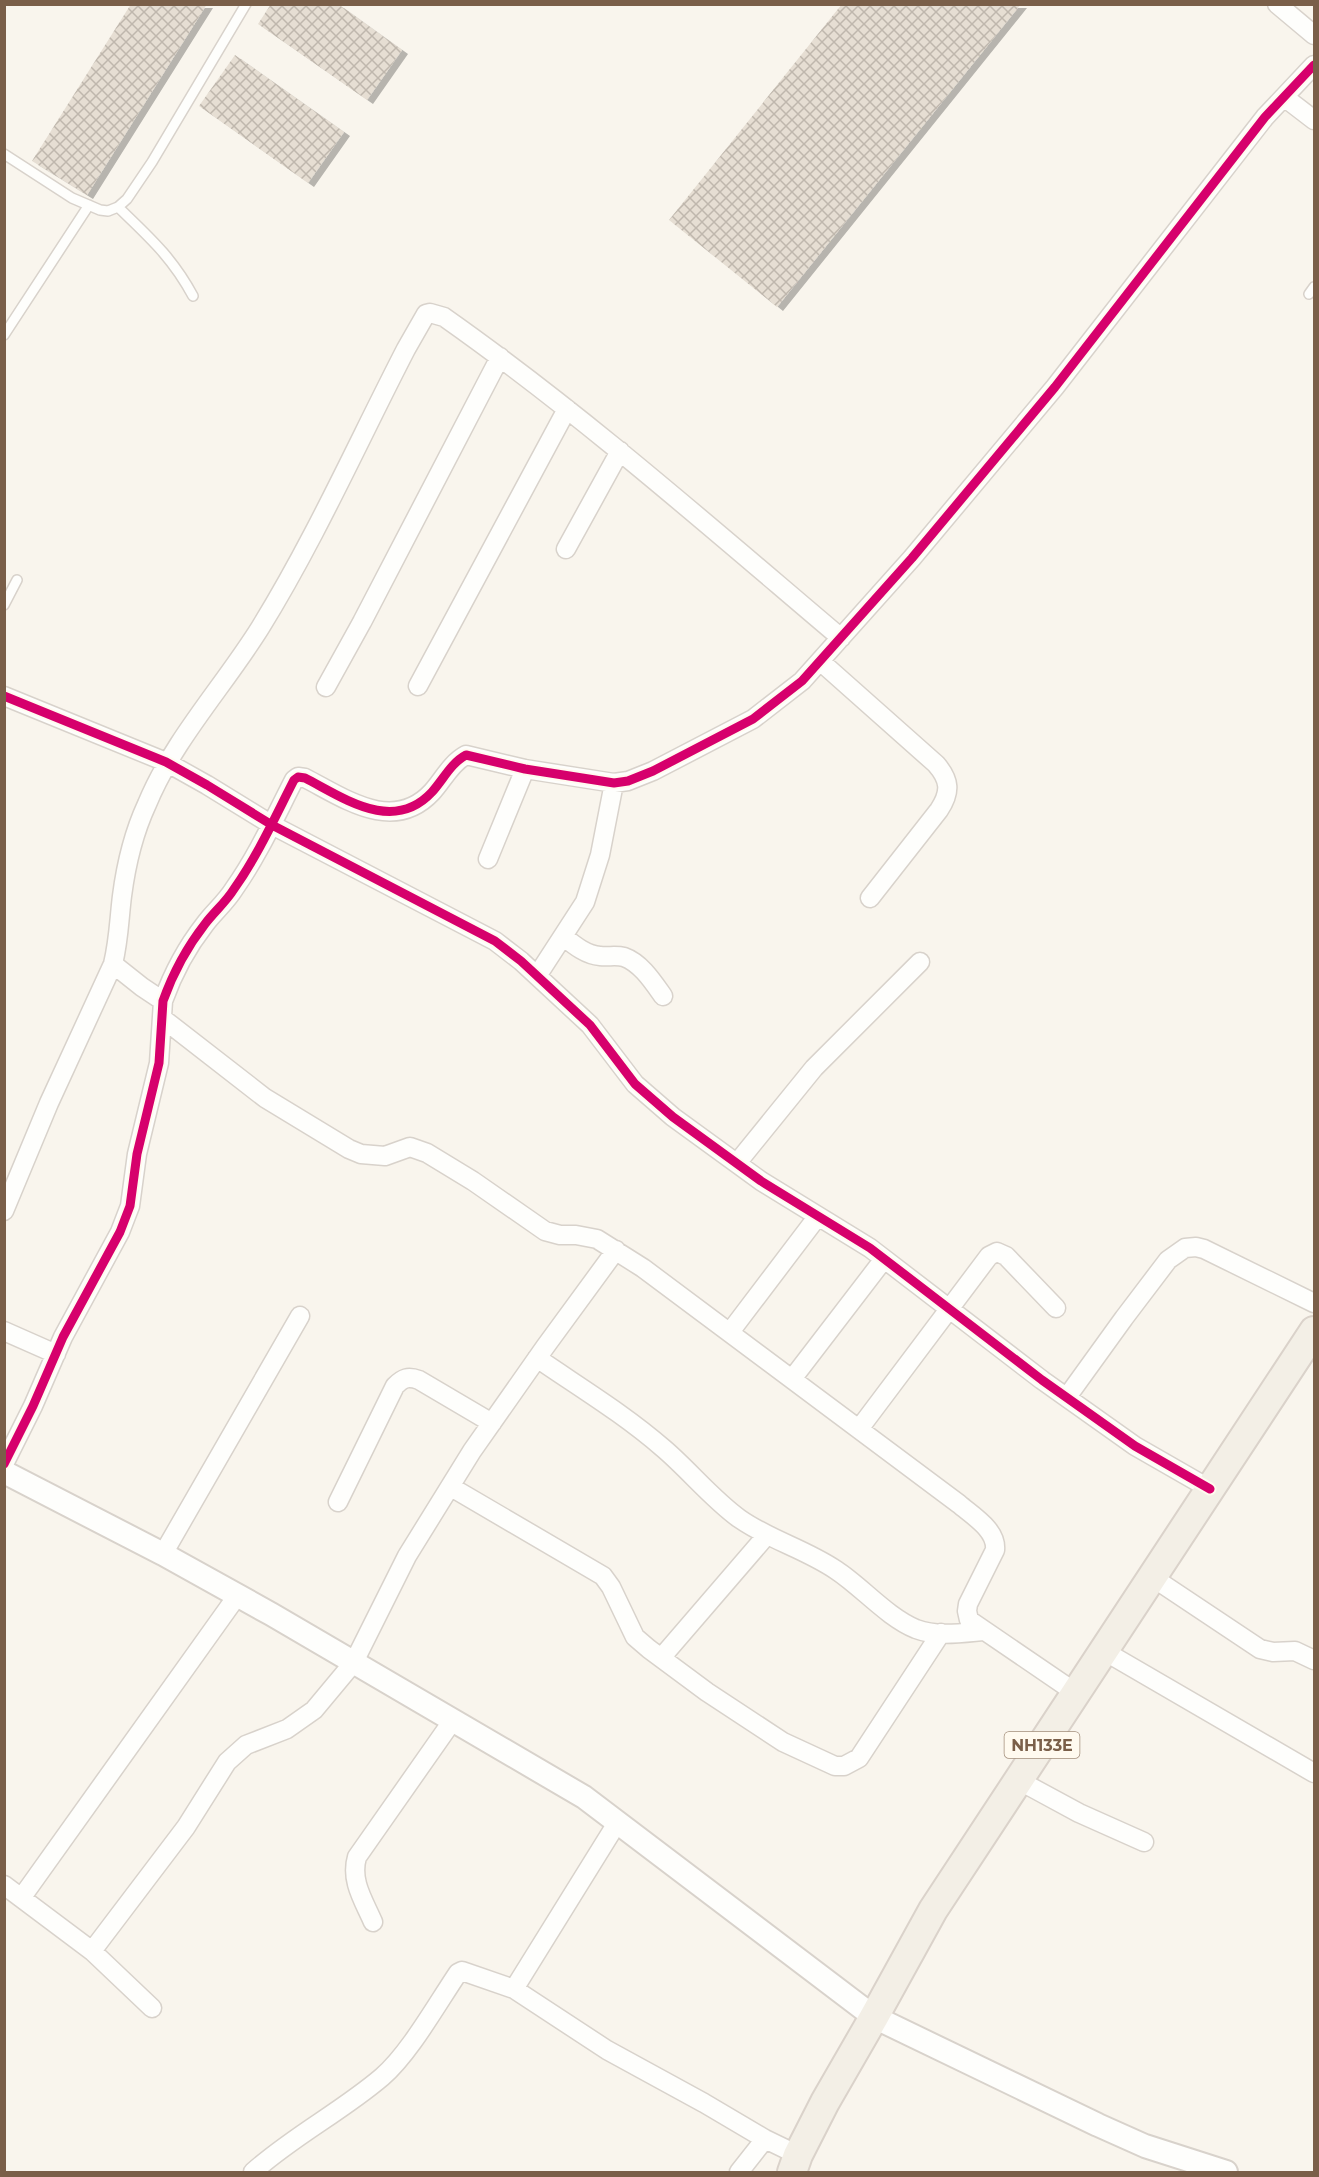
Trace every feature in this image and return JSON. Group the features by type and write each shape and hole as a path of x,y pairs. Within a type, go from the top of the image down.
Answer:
{"main road":[{"name":"NH133E","path":"795,2164 825,2102 933,1910 1314,1331"}],"street":[{"path":"1277,4 1314,35"},
{"path":"4,1464 63,1337 108,1257 130,1206 137,1154 159,1063 163,1009 183,956 205,924 238,884 272,825 294,780 298,777 305,778 374,812 388,813 418,804 430,794 458,760 466,755 525,769 614,783 628,781 653,771 753,719 802,681 912,558 1055,387 1264,117 1314,65"},
{"path":"1284,97 1314,120"},
{"path":"4,1211 49,1103 113,964 118,945 128,864 146,805 166,762 259,628 291,574 424,317 430,313 440,315 500,357 620,451 841,638"},
{"path":"326,687 368,612 500,357"},
{"path":"418,686 567,409"},
{"path":"566,549 620,451"},
{"path":"820,661 936,764 946,777 949,786 945,801 939,810 870,898"},
{"path":"4,696 166,762 272,825 495,941 590,1025 635,1084 673,1117 736,1163 870,1248 1135,1446 1210,1489"},
{"path":"488,860 525,769"},
{"path":"537,976 585,902 593,881 614,783"},
{"path":"564,937 580,950 599,957 624,957 644,971 663,996"},
{"path":"736,1163 814,1068 920,962"},
{"path":"113,964 142,987 163,1009 265,1098 349,1149 374,1156 385,1156 410,1147 418,1150 473,1181 545,1231 597,1239 616,1250 730,1332 959,1504 990,1531 996,1542 995,1550 972,1596 967,1611 969,1620 1076,1693"},
{"path":"730,1332 818,1216"},
{"path":"1067,1397 1168,1260 1185,1248 1204,1249 1314,1303"},
{"path":"92,1952 186,1827 227,1762 246,1745 287,1729 314,1710 354,1662 407,1556 492,1423 616,1250"},
{"path":"859,1429 989,1256 996,1252 1010,1259 1056,1308"},
{"path":"792,1379 884,1259"},
{"path":"163,1554 300,1316"},
{"path":"4,1330 56,1354"},
{"path":"537,1358 663,1448 738,1517 766,1536 819,1559 909,1625 919,1630 941,1633 984,1631"},
{"path":"338,1502 395,1386 403,1378 410,1377 418,1380 492,1423"},
{"path":"4,1472 163,1554 354,1662 584,1797 874,2017 1107,2129 1145,2145 1226,2172"},
{"path":"451,1487 603,1576 635,1637 707,1692 783,1742 827,1763 844,1767 859,1758 941,1633"},
{"path":"661,1658 766,1536"},
{"path":"1152,1577 1260,1649 1273,1652 1295,1651 1314,1660"},
{"path":"22,1897 237,1596"},
{"path":"1104,1651 1314,1773"},
{"path":"374,1922 355,1882 354,1865 357,1857 453,1720"},
{"path":"1018,1780 1078,1813 1144,1842"},
{"path":"514,1989 617,1823"},
{"path":"4,1885 92,1952 152,2008"},
{"path":"253,2172 291,2140 384,2075 401,2056 458,1973 467,1971 514,1989 607,2050 765,2139 795,2164"},
{"path":"739,2172 765,2139"}],"lane":[{"path":"4,154 72,198 100,210 108,211 118,207 127,199 152,162 246,4"},
{"path":"4,335 89,205"},
{"path":"118,207 164,252 194,296"},
{"path":"4,605 17,580"}],"building":[{"path":"131,4 207,4 87,195 32,161"},
{"path":"271,4 338,4 402,50 367,100 258,24"},
{"path":"842,4 1021,4 777,307 669,220"},
{"path":"235,55 344,132 308,183 199,106"}],"cycle path":[{"path":"4,1464 33,1406 63,1337 120,1232 130,1206 137,1154 159,1063 163,1001 171,980 192,942 231,894 251,863 294,780 298,777 305,778 352,802 385,811 401,810 417,804 432,792 452,767 466,755 525,769 614,783 628,781 653,771 753,719 802,681 912,558 1055,387 1265,117 1314,65"},
{"path":"4,696 166,762 272,825 495,941 521,961 590,1025 635,1084 673,1117 761,1181 870,1248 1042,1380 1135,1446 1210,1489"}]}
